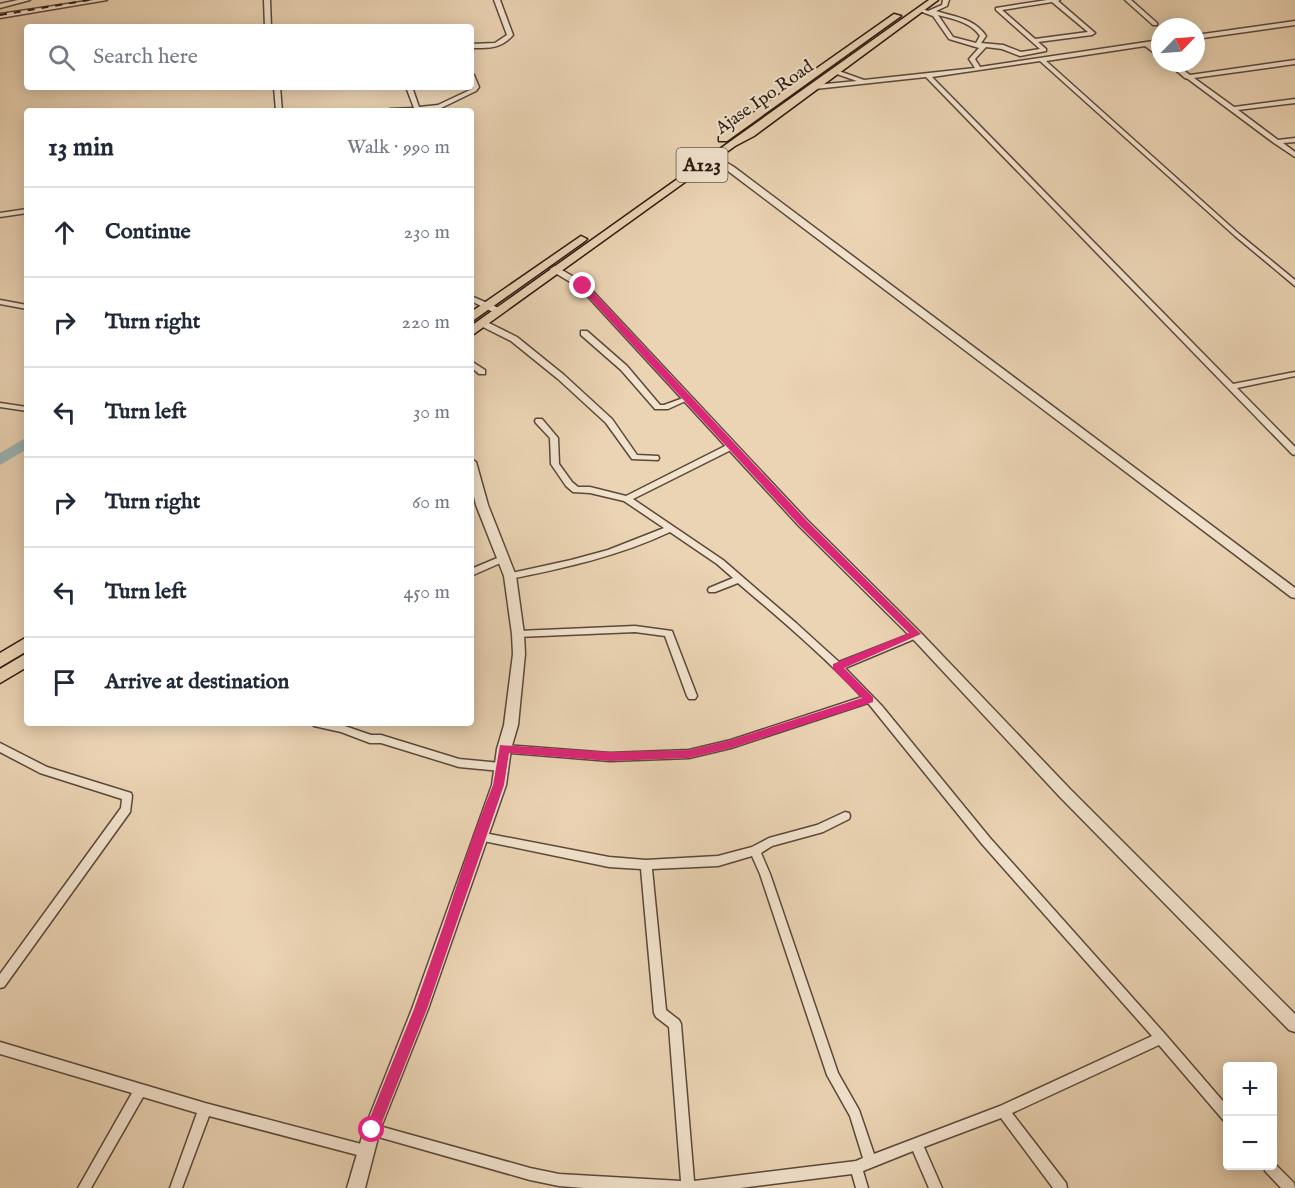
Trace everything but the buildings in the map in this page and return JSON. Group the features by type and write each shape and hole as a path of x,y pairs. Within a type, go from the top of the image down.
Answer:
{"highway":[{"name":"Ajase Ipo Road","path":"474,330 934,0"},
{"name":"Ajase Ipo Road","path":"474,316 781,99 853,44 924,8"},
{"path":"0,661 24,645"},
{"path":"0,677 24,661"}],"street":[{"path":"0,6 24,0"},
{"path":"0,16 104,0"},
{"path":"267,0 268,24"},
{"path":"474,46 495,46 508,39 510,35 497,0"},
{"path":"924,8 944,6 946,0"},
{"path":"1128,0 1151,21"},
{"path":"924,8 937,18 951,38 979,45 1003,47 1020,54 1044,50 998,9 1055,1 1092,33 1034,40"},
{"path":"924,8 976,27 983,36 979,45"},
{"path":"1205,36 1295,23"},
{"path":"815,87 928,76 1151,43"},
{"path":"1146,44 1151,48"},
{"path":"978,69 972,59 984,48 979,45"},
{"path":"1042,60 1295,284"},
{"path":"1187,77 1295,62"},
{"path":"836,72 867,83"},
{"path":"1181,72 1295,154"},
{"path":"928,76 1295,452"},
{"path":"277,90 279,108"},
{"path":"410,90 417,108"},
{"path":"428,108 438,107 474,90"},
{"path":"1235,109 1295,101"},
{"path":"1276,142 1295,140"},
{"path":"719,153 729,164 1295,583"},
{"path":"708,161 722,163 731,169 1295,594"},
{"path":"0,215 24,211"},
{"path":"555,270 583,286 804,523 916,634 1065,793 1295,1025"},
{"path":"474,300 498,311"},
{"path":"0,302 24,306"},
{"path":"482,323 524,345 561,377 609,421 634,457 655,458"},
{"path":"584,333 619,364 658,407 665,407 686,399"},
{"path":"474,365 482,372"},
{"path":"1230,387 1295,374"},
{"path":"0,405 24,409"},
{"path":"539,421 554,438 555,464 576,490 590,490 627,499 720,562 793,625 870,699 986,840 1161,1038 1226,1116"},
{"path":"627,499 732,446"},
{"path":"356,1188 372,1130 420,1009 498,785 504,748 512,725 519,654 510,576 482,505 474,474"},
{"path":"510,576 580,562 644,542 670,529"},
{"path":"474,572 502,559"},
{"path":"712,590 739,579"},
{"path":"518,634 635,629 669,633 692,696"},
{"path":"837,667 916,634"},
{"path":"504,748 610,757 689,754 731,744 870,699"},
{"path":"344,726 370,739 381,739 459,762 501,767"},
{"path":"0,747 44,770 127,796 126,809 0,983"},
{"path":"479,836 609,862 646,865 718,861 755,851 769,842 819,830 844,816"},
{"path":"755,851 765,874 833,1075 855,1114 870,1161"},
{"path":"646,865 660,1013 675,1024 688,1188"},
{"path":"372,1130 559,1180 688,1188 856,1167 1003,1110 1161,1038"},
{"path":"0,1048 205,1109 365,1150"},
{"path":"84,1188 141,1089"},
{"path":"176,1188 205,1109"},
{"path":"1003,1110 1060,1188"},
{"path":"916,1143 936,1188"},
{"path":"856,1167 862,1188"},
{"path":"1273,1170 1289,1188"}],"waterway":[{"path":"0,460 24,444"}],"railway":[{"path":"0,15 89,0"}],"route":[{"path":"372,1130 450,927 498,785 504,748 610,757 689,754 731,744 870,699 837,667 916,634 804,523 583,286"}]}
